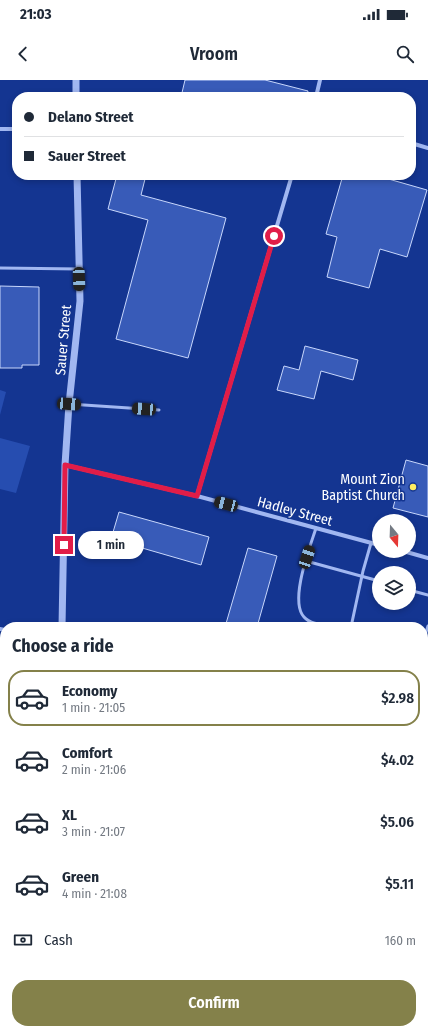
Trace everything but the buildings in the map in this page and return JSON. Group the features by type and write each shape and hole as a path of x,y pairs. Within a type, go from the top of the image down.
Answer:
{"street":[{"path":"76,80 76,92"},
{"path":"317,92 320,80"},
{"path":"0,129 12,129"},
{"path":"416,144 428,148"},
{"name":"Sauer Street","path":"62,622 65,465 69,404 80,301 77,180"},
{"path":"197,496 291,180"},
{"name":"Hadley Street","path":"65,465 197,496 372,543"},
{"path":"416,555 428,558"}],"lane":[{"path":"0,268 79,269"},
{"path":"69,404 159,410"},
{"path":"311,622 304,618 300,611 298,598 306,561 316,528"},
{"path":"352,622 362,576 372,543"},
{"path":"306,561 372,579"},
{"path":"416,592 428,595"}],"shaded area":[{"path":"0,390 6,392 0,415"},
{"path":"0,438 30,446 16,493 0,489"}],"place":[{"name":"Mount Zion Baptist Church","path":"413,487"}],"route":[{"path":"64,545 65,465 197,496 274,236"}]}
